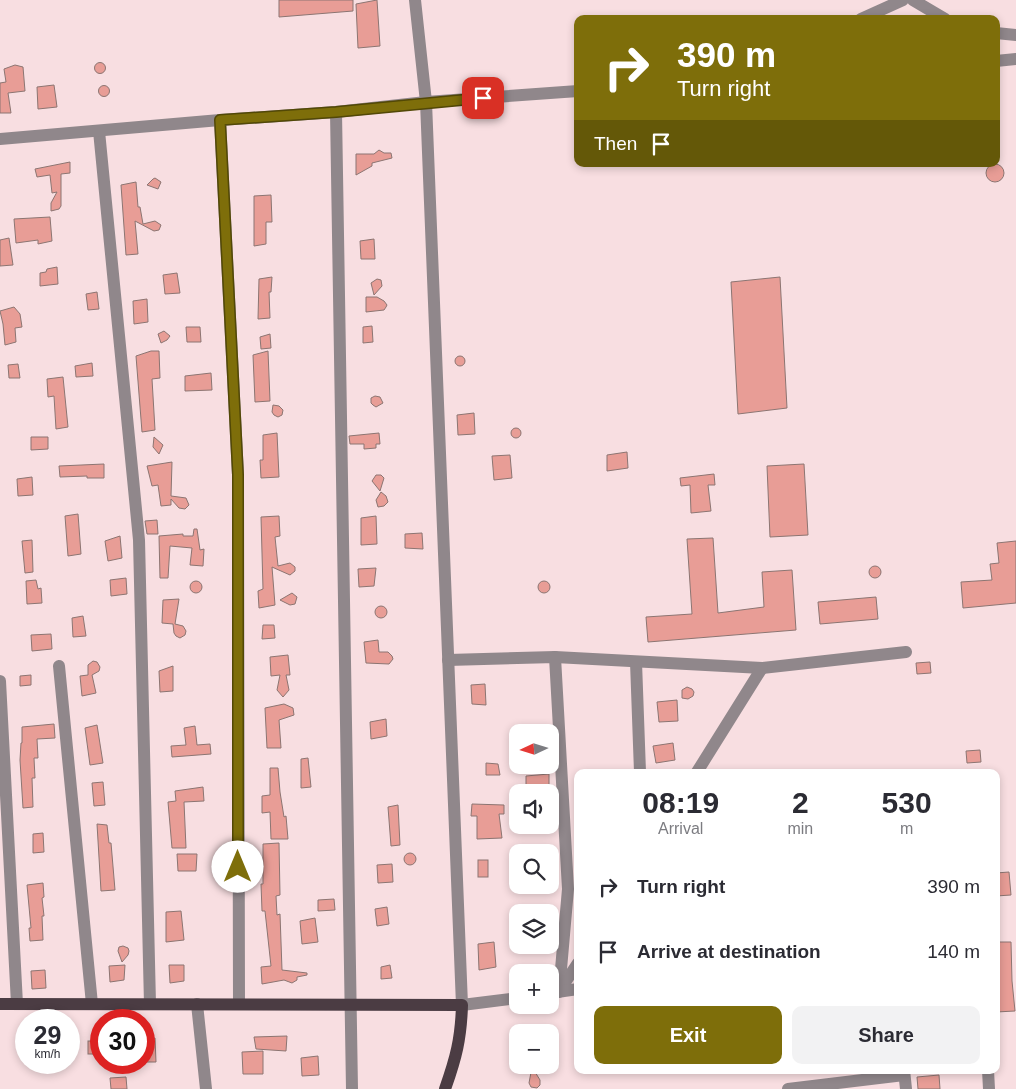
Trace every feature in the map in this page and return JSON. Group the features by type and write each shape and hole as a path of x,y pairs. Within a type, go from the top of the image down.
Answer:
{"main road":[{"path":"0,1004 462,1005 462,1030 445,1089"}],"street":[{"path":"415,0 426,102 462,1005 509,999"},
{"path":"870,15 903,0"},
{"path":"913,0 938,15"},
{"path":"1000,33 1016,35"},
{"path":"1000,60 1016,59"},
{"path":"0,139 574,90"},
{"path":"336,112 352,1089"},
{"path":"220,120 238,475 238,1004"},
{"path":"99,131 139,540 150,1004"},
{"path":"448,660 555,657 762,668 906,652"},
{"path":"555,657 568,889 558,964"},
{"path":"636,662 640,769"},
{"path":"59,666 92,1004"},
{"path":"699,769 762,668"},
{"path":"0,681 18,1004"},
{"path":"559,987 574,968"},
{"path":"559,992 574,990"},
{"path":"198,1004 206,1089"},
{"path":"788,1089 897,1074"},
{"path":"904,1074 906,1089"},
{"path":"988,1074 988,1089"}],"building":[{"path":"279,0 353,0 353,11 279,17"},
{"path":"377,0 380,46 358,48 356,4"},
{"path":"98,63 102,63 105,68 104,72 98,73 95,70 95,66"},
{"path":"15,65 23,67 25,91 8,93 11,113 0,113 0,83 6,82 4,69"},
{"path":"54,85 57,107 38,109 37,87"},
{"path":"102,86 106,86 109,91 108,95 102,96 99,93 99,89"},
{"path":"379,150 384,153 391,153 392,158 372,163 372,166 356,175 356,154 374,154"},
{"path":"70,162 70,173 61,174 61,206 59,209 51,211 51,203 57,192 52,193 50,175 37,177 35,169"},
{"path":"1000,166 1004,173 1001,179 995,182 989,179 986,173 989,167"},
{"path":"155,178 161,182 158,189 147,185"},
{"path":"136,182 138,207 140,207 143,224 155,221 161,225 159,230 154,231 135,221 138,254 126,255 121,185"},
{"path":"271,195 272,222 266,222 266,244 254,246 254,196"},
{"path":"50,217 52,241 38,244 38,240 16,243 14,219"},
{"path":"9,238 13,265 0,266 0,240"},
{"path":"374,239 375,259 361,259 360,241"},
{"path":"57,267 58,284 40,286 40,273"},
{"path":"177,273 180,293 165,294 163,275"},
{"path":"272,277 271,292 269,292 270,318 258,319 259,279"},
{"path":"780,277 787,408 738,414 731,282"},
{"path":"377,279 381,280 382,286 374,295 371,283"},
{"path":"97,292 99,309 88,310 86,294"},
{"path":"366,297 377,297 387,305 384,310 366,312"},
{"path":"147,299 148,322 134,324 133,301"},
{"path":"14,307 20,314 22,327 15,328 16,342 5,345 0,311"},
{"path":"372,326 373,342 363,343 363,327"},
{"path":"186,327 200,327 201,342 187,342"},
{"path":"164,331 170,336 161,343 158,334"},
{"path":"270,334 271,348 261,349 260,337"},
{"path":"151,351 159,351 160,378 152,379 155,430 142,432 136,356"},
{"path":"268,351 270,401 255,402 253,355"},
{"path":"458,356 462,356 465,361 464,365 458,366 455,363 455,359"},
{"path":"92,363 93,376 76,377 75,366"},
{"path":"18,364 20,378 9,378 8,365"},
{"path":"211,373 212,390 185,391 185,376"},
{"path":"63,377 68,427 56,429 54,396 48,397 47,379"},
{"path":"375,396 380,397 383,403 376,407 371,403 371,398"},
{"path":"273,405 279,406 283,410 282,415 278,417 274,415 272,412"},
{"path":"474,413 475,434 458,435 457,415"},
{"path":"514,428 518,428 521,433 520,437 514,438 511,435 511,431"},
{"path":"277,433 279,477 261,478 260,460 263,460 263,435"},
{"path":"379,433 380,444 376,444 376,448 364,449 364,444 350,444 349,436"},
{"path":"31,437 48,437 48,449 31,450"},
{"path":"154,437 163,445 159,454 153,447"},
{"path":"627,452 628,468 607,471 607,455"},
{"path":"510,455 512,478 494,480 492,456"},
{"path":"172,462 171,496 186,498 189,505 185,509 179,508 171,499 171,505 161,506 158,485 152,486 147,466"},
{"path":"104,464 104,478 87,478 87,476 60,477 59,466"},
{"path":"804,464 808,535 770,537 767,466"},
{"path":"714,474 715,485 708,485 711,511 691,513 690,485 681,486 680,478"},
{"path":"376,475 381,475 384,478 380,491 372,481"},
{"path":"32,477 33,495 18,496 17,479"},
{"path":"381,492 386,496 388,502 384,506 378,507 376,500"},
{"path":"78,514 81,554 68,556 65,516"},
{"path":"279,516 280,536 275,537 278,566 290,563 295,567 295,571 290,575 272,567 275,605 259,608 258,591 263,589 261,517"},
{"path":"376,516 377,544 361,545 361,518"},
{"path":"157,520 158,534 147,534 145,521"},
{"path":"194,529 197,529 200,550 204,549 203,566 190,565 192,548 170,546 168,578 160,578 159,536 183,534 183,536 193,536"},
{"path":"422,533 423,549 405,548 405,534"},
{"path":"120,536 122,558 108,561 105,541"},
{"path":"713,538 718,613 764,607 762,572 792,570 796,630 648,642 646,617 692,614 687,539"},
{"path":"32,540 33,572 25,573 22,541"},
{"path":"1016,541 1016,603 963,608 961,582 992,580 990,564 999,563 997,543"},
{"path":"873,566 877,566 881,572 877,578 873,578 869,574 869,570"},
{"path":"376,568 374,586 359,587 358,569"},
{"path":"126,578 127,594 111,596 110,580"},
{"path":"36,580 38,589 41,588 42,603 27,604 26,581"},
{"path":"194,581 198,581 202,587 198,593 194,593 190,589 190,585"},
{"path":"544,581 550,587 544,593 538,587"},
{"path":"292,593 297,597 295,604 290,605 280,600"},
{"path":"876,597 878,619 820,624 818,602"},
{"path":"179,599 175,624 183,626 186,631 185,635 180,638 174,633 173,624 162,623 163,600"},
{"path":"381,606 387,612 381,618 375,612"},
{"path":"83,616 86,636 73,637 72,618"},
{"path":"263,625 274,625 275,638 262,639"},
{"path":"51,634 52,649 32,651 31,635"},
{"path":"378,640 379,652 388,652 392,656 393,659 389,664 366,663 364,642"},
{"path":"288,655 290,675 286,675 289,690 283,697 277,690 280,675 271,676 270,657"},
{"path":"93,661 97,662 100,667 99,671 92,675 96,693 82,696 80,676 88,675 88,665"},
{"path":"930,662 931,673 917,674 916,663"},
{"path":"173,666 173,691 160,692 159,671"},
{"path":"31,675 31,685 20,686 20,676"},
{"path":"485,684 486,705 472,704 471,685"},
{"path":"687,687 694,692 693,696 688,699 682,698 682,690"},
{"path":"677,700 678,721 659,722 657,702"},
{"path":"284,704 293,708 294,715 279,720 281,748 267,748 265,708"},
{"path":"386,719 387,736 371,739 370,722"},
{"path":"54,724 55,738 37,739 38,758 34,758 35,778 32,778 33,807 23,808 20,760 22,727"},
{"path":"97,725 103,763 90,765 85,728"},
{"path":"195,726 197,745 210,744 211,754 172,757 171,746 186,745 184,728"},
{"path":"673,743 675,760 656,763 653,746"},
{"path":"980,750 981,762 967,763 966,751"},
{"path":"308,758 311,787 301,788 301,759"},
{"path":"486,763 498,764 500,775 486,775"},
{"path":"270,768 278,768 288,839 271,839 270,812 262,813 262,796 270,795"},
{"path":"549,774 549,784 526,784 526,776"},
{"path":"103,782 105,805 94,806 92,783"},
{"path":"203,787 204,801 184,802 186,848 172,848 168,802 176,801 175,791"},
{"path":"472,804 504,805 504,814 499,814 502,838 477,839 477,816 471,816"},
{"path":"398,805 400,845 391,846 388,807"},
{"path":"97,824 107,825 109,843 111,843 115,890 101,891"},
{"path":"43,833 44,852 33,853 33,834"},
{"path":"279,843 280,895 276,896 277,915 280,914 282,970 307,973 307,975 297,977 297,980 292,983 284,980 262,984 261,967 271,966 265,911 262,911 263,844"},
{"path":"408,853 412,853 416,859 412,865 408,865 404,861 404,857"},
{"path":"177,854 197,854 196,871 178,871"},
{"path":"478,860 488,860 488,877 478,877"},
{"path":"392,864 393,882 378,883 377,865"},
{"path":"1009,872 1011,895 1000,896 1000,873"},
{"path":"43,883 43,940 30,941 29,928 31,928 27,885"},
{"path":"334,899 335,910 318,911 318,900"},
{"path":"387,907 389,924 377,926 375,909"},
{"path":"181,911 184,940 166,942 166,912"},
{"path":"315,918 318,942 302,944 300,921"},
{"path":"494,942 496,967 479,970 478,944"},
{"path":"1000,942 1011,942 1015,1011 1000,1012"},
{"path":"119,947 128,948 129,951 122,962 118,951"},
{"path":"125,965 124,980 110,982 109,966"},
{"path":"169,965 184,965 184,981 170,983"},
{"path":"390,965 392,978 381,979 381,967"},
{"path":"45,970 46,988 32,989 31,971"},
{"path":"287,1036 286,1051 256,1049 254,1037"},
{"path":"88,1041 90,1041 90,1054 88,1054"},
{"path":"263,1051 263,1074 243,1074 242,1052"},
{"path":"318,1056 319,1075 302,1076 301,1058"},
{"path":"531,1074 536,1074 540,1080 540,1085 537,1088 531,1087 529,1083"},
{"path":"939,1075 940,1089 918,1089 917,1077"},
{"path":"126,1077 127,1089 111,1089 110,1078"}],"route":[{"path":"238,867 238,475 220,120 336,112 483,98"}]}
